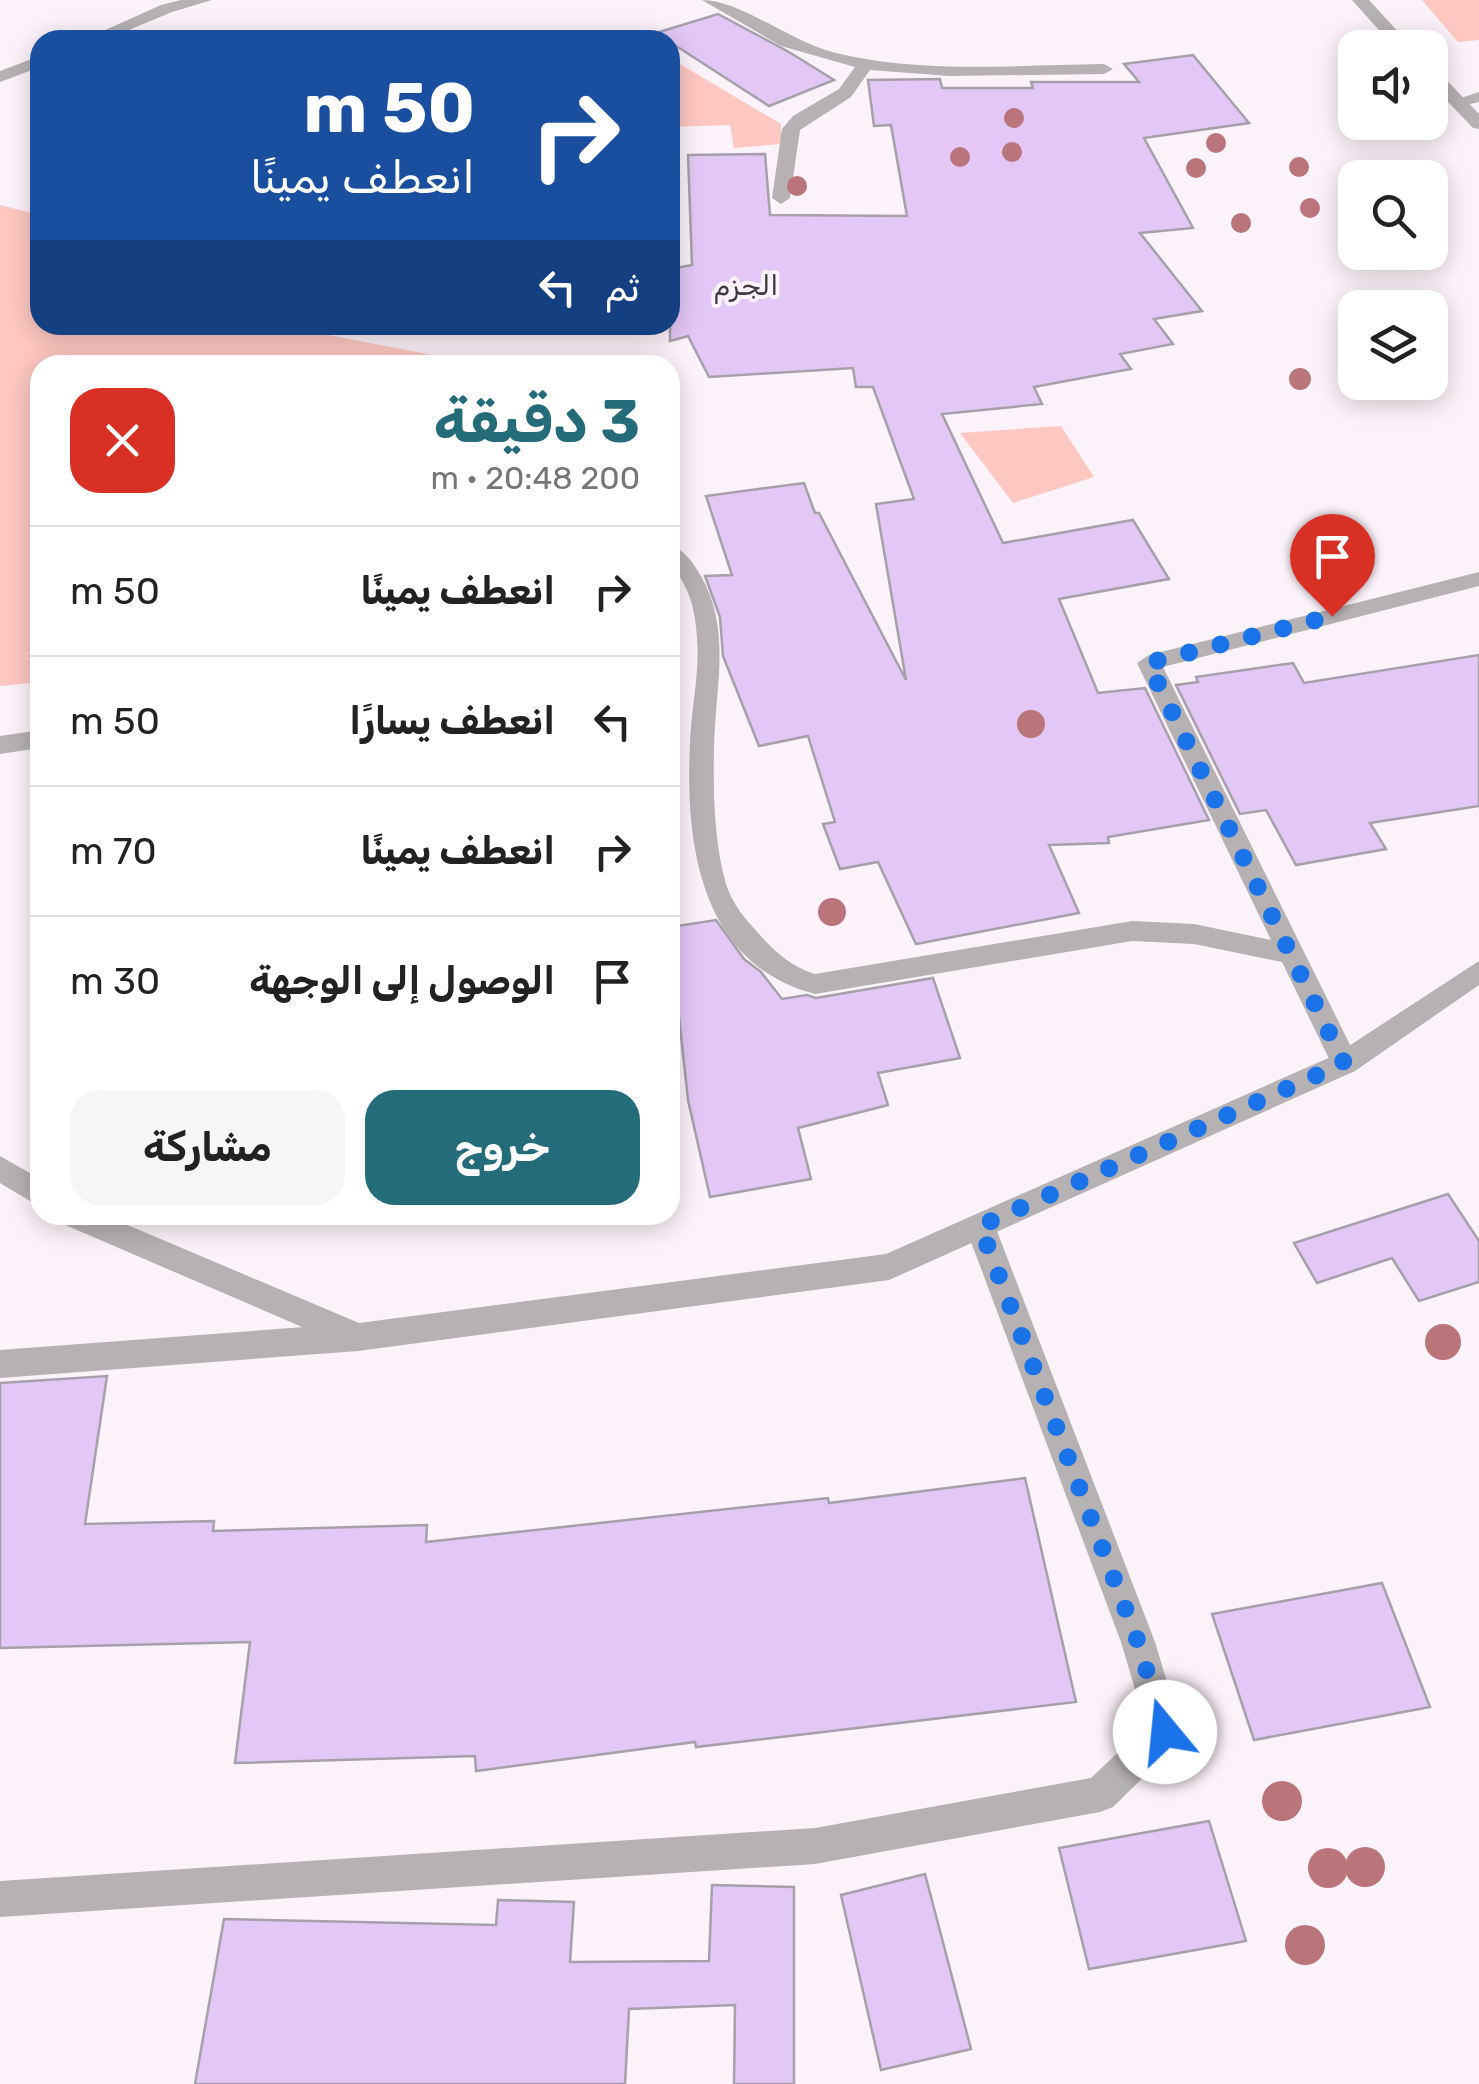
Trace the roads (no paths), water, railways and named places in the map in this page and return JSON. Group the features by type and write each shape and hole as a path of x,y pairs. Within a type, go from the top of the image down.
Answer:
{"street":[{"path":"115,30 167,8 204,0"},
{"path":"710,0 800,48 866,63 896,68 1104,70"},
{"path":"1360,0 1389,30"},
{"path":"780,198 791,129 799,120 845,93 866,63"},
{"path":"0,77 30,64"},
{"path":"1448,92 1479,124"},
{"path":"1458,102 1479,97"},
{"path":"680,561 705,600 709,622 708,702 701,744 713,886 735,924 772,966 794,980 815,984 1132,932 1194,934 1291,954"},
{"path":"1344,1063 1148,663 1479,579"},
{"path":"0,744 30,740"},
{"path":"0,1364 358,1337 889,1268 1344,1063 1479,971"},
{"path":"0,1168 30,1188"},
{"path":"96,1225 358,1337"},
{"path":"0,1899 815,1846 1100,1794 1165,1732 1138,1642 980,1226"}],"district":[{"name":"الجزم","path":"746,285"}]}
